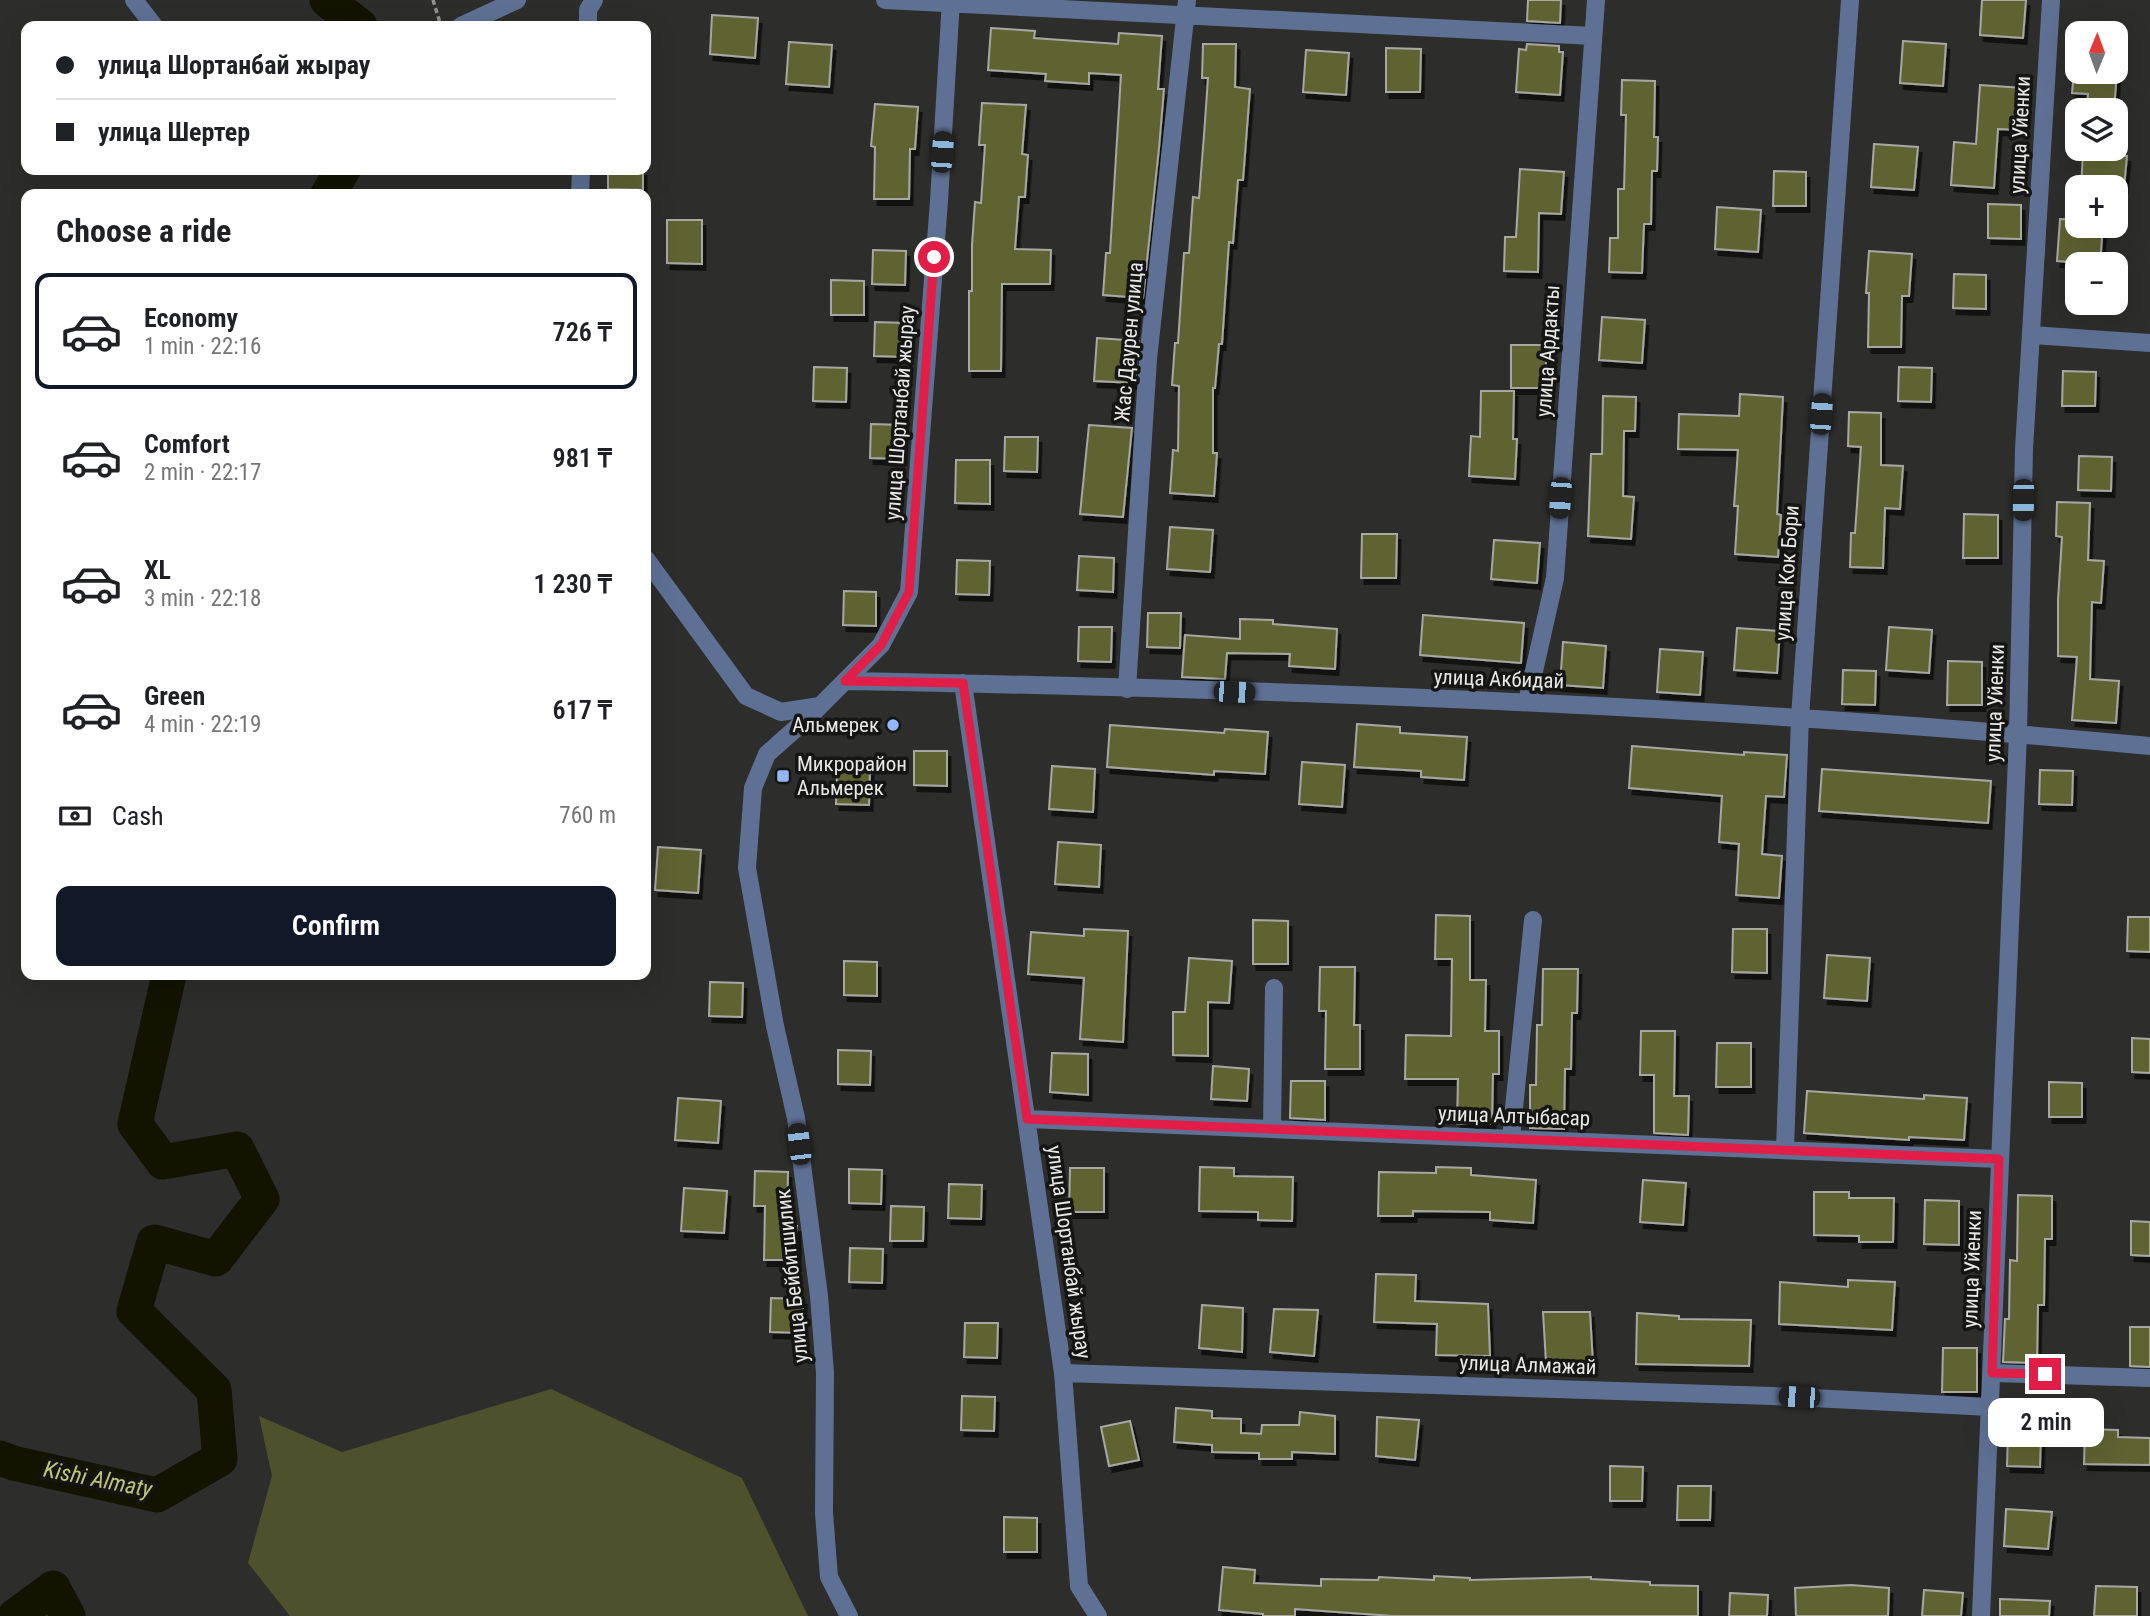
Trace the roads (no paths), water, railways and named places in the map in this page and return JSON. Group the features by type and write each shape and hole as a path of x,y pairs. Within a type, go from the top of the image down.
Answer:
{"street":[{"path":"134,0 150,21"},
{"path":"472,21 517,0"},
{"path":"588,21 589,10 594,0"},
{"path":"886,0 1186,7 1593,36"},
{"name":"улица Ардакты","path":"1527,702 1555,578 1596,0"},
{"name":"улица Кок Бори","path":"1785,1150 1800,717 1850,0"},
{"name":"улица Уйенки","path":"1981,1616 2018,734 2024,449 2051,0"},
{"name":"улица Шортанбай жырау","path":"845,681 881,645 909,592 939,201 951,2"},
{"name":"Жас Даурен улица","path":"1127,689 1148,359 1186,7"},
{"path":"2031,335 2150,343"},
{"path":"651,566 746,696 781,712 820,706"},
{"name":"улица Акбидай","path":"845,681 1527,702 1800,717 2150,746"},
{"name":"улица Бейбитшилик","path":"845,681 768,754 762,765 753,788 747,868 775,1026 796,1118 819,1296 824,1360 824,1513 829,1577 849,1616"},
{"name":"улица Шортанбай жырау","path":"963,683 1063,1373 1079,1586 1098,1616"},
{"path":"1511,1138 1533,920"},
{"path":"1272,1129 1274,988"},
{"name":"улица Алтыбасар","path":"1027,1119 1999,1159"},
{"name":"улица Алмажай","path":"1063,1373 1772,1396 1990,1407"},
{"path":"1992,1373 2150,1378"}],"waterway":[{"name":"Kіshі Almaty","path":"327,0 354,21"},
{"name":"Kіshі Almaty","path":"331,189 340,175"},
{"name":"Kіshі Almaty","path":"0,1458 157,1495 220,1459 214,1390 134,1311 154,1242 216,1259 262,1199 237,1149 163,1162 135,1124 168,980"},
{"name":"Kіshі Almaty","path":"15,1616 53,1588 68,1616"}],"place":[{"name":"Альмерек","path":"893,725"},
{"name":"Микрорайон Альмерек","path":"783,776"}]}
